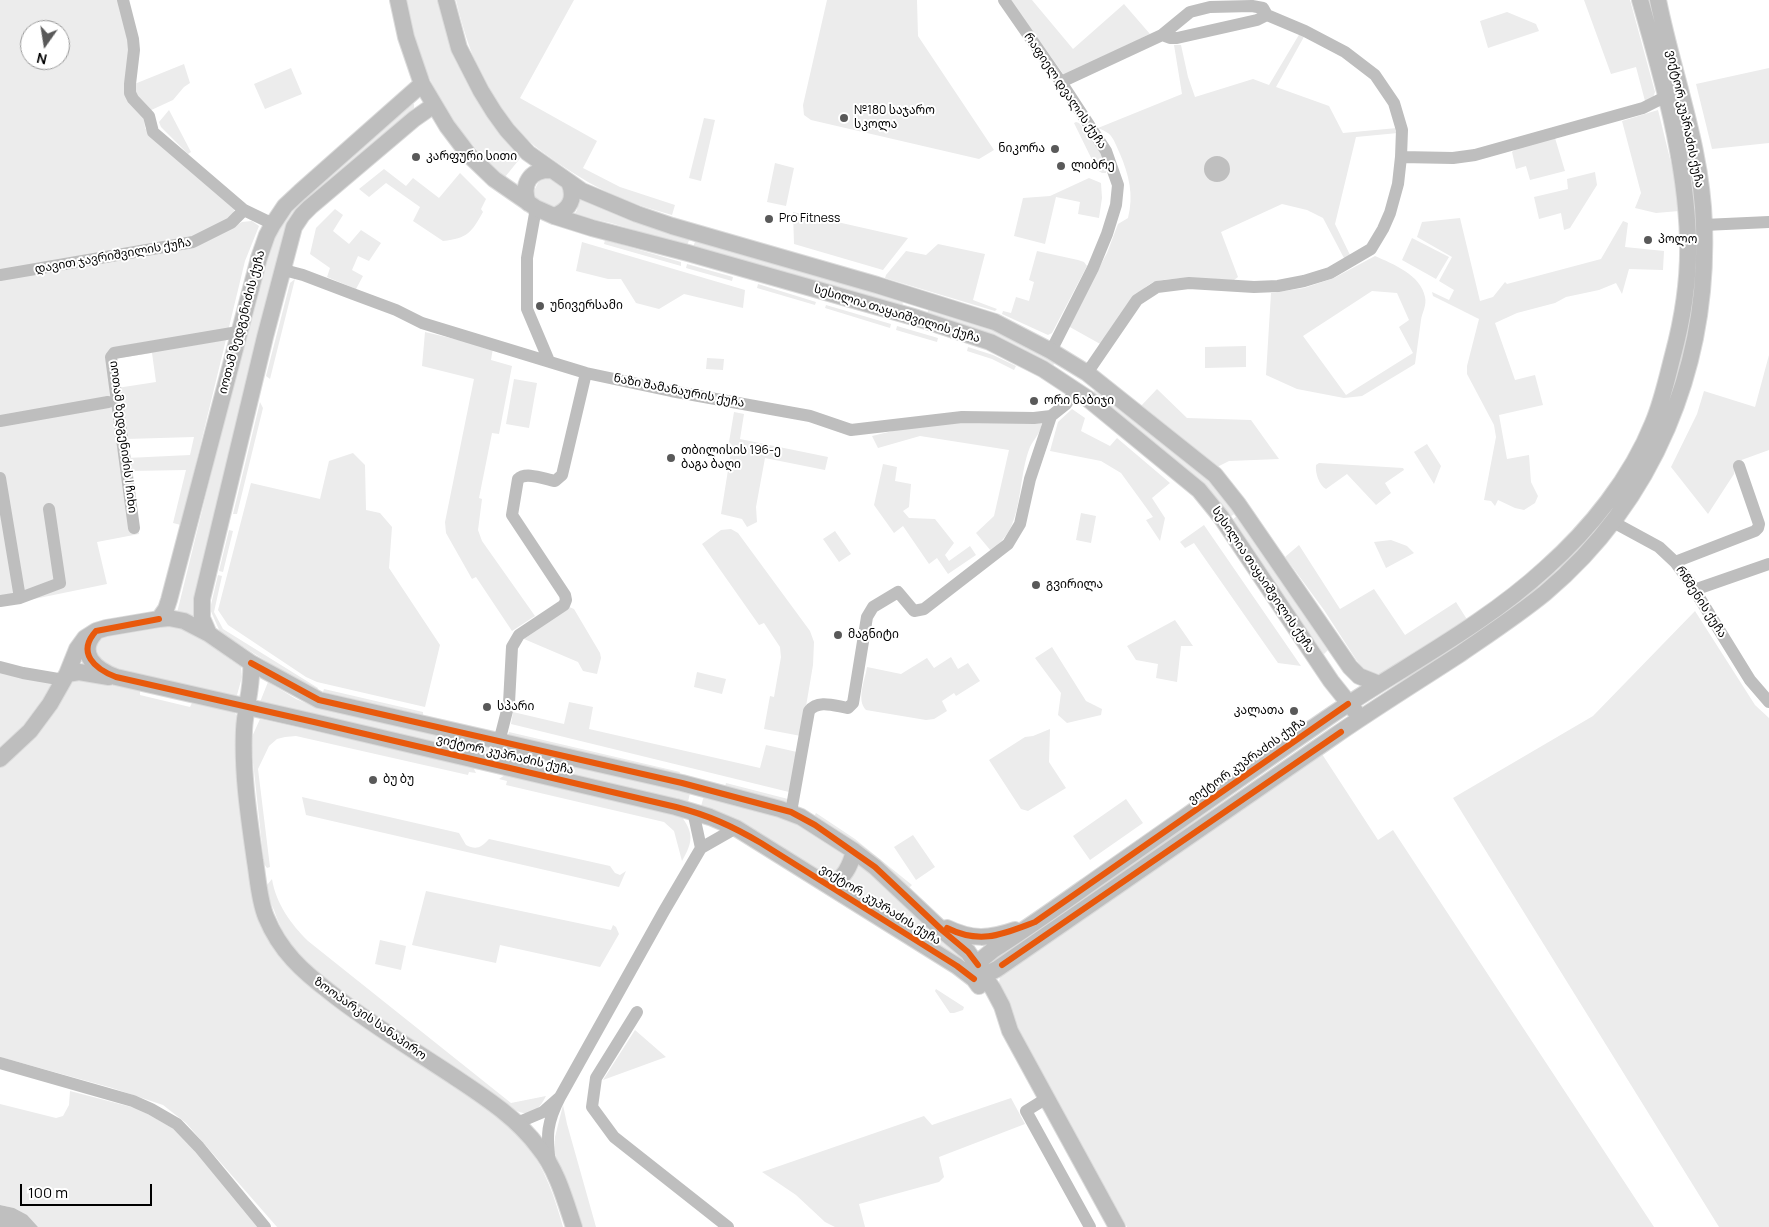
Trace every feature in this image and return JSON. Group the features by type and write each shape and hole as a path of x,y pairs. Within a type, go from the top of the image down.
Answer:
{"main road":[{"name":"სესილია თაყაიშვილის ქუჩა","path":"446,0 459,48 494,112 528,153 569,182 601,200 672,226 905,293 995,322 1051,351 1087,373 1214,476 1238,504 1350,667 1359,676 1379,684"},
{"name":"ვიქტორ კუპრაძის ქუჩა","path":"979,973 968,952 882,873 854,851 815,825 791,812 697,786 319,700 251,663 209,634 184,621 168,618 159,619 96,631 89,642 91,661 102,672 116,678 693,811 721,821 736,828 957,966 979,973 1042,938 1362,718 1500,628 1569,572 1613,522 1650,464 1666,432 1679,399 1690,360 1692,309 1704,225 1700,181 1674,93 1640,0"},
{"name":"ვიქტორ კუპრაძის ქუჩა","path":"979,973 982,959 993,950 1348,704 1466,629 1522,588 1546,569 1572,544 1619,485 1653,425 1692,309 1687,274 1688,238 1674,93 1658,0"},
{"name":"სესილია თაყაიშვილის ქუჩა","path":"399,2 406,38 422,84 452,133 469,155 494,179 532,205 554,216 592,228 688,253 898,313 990,342 1043,369 1082,394 1199,490 1222,517 1348,704 1362,718"},
{"name":"იოთამ ზედგენიძის ქუჩა","path":"159,619 170,600 258,258 273,224 285,206 422,84"},
{"path":"209,634 202,618 202,599 265,337 294,227 302,215 330,189 414,119 434,105"},
{"path":"532,205 525,195 526,185 535,173 550,170"},
{"path":"1682,184 1700,181"},
{"path":"554,216 564,211 571,202 572,195 569,182"},
{"path":"898,313 906,308 907,299 905,293"},
{"path":"926,322 921,315 920,308 926,302 934,302"},
{"path":"1082,394 1087,373"},
{"path":"1082,394 1094,385 1102,385"},
{"path":"1466,629 1473,645"},
{"path":"0,759 39,720 65,677 81,642 96,631"},
{"path":"1317,660 1325,661 1329,659 1335,653 1336,647"},
{"name":"ზოოპარკის სანაპირო","path":"251,663 252,683 247,707 244,747 247,809 265,914 274,937 287,954 309,976 345,1005 490,1101 517,1123 540,1148 550,1165 574,1227"},
{"path":"65,677 73,672 116,678"},
{"path":"693,811 697,786"},
{"path":"830,886 837,883 846,872 854,851"},
{"path":"934,922 963,935 977,938 998,935 1035,922"},
{"path":"979,973 1002,1006 1010,1031 1118,1227"}],"street":[{"path":"123,0 134,50 130,93 148,116 153,132 244,210 273,224"},
{"name":"რაფიელ დვალის ქუჩა","path":"1004,0 1106,151 1118,185 1116,205 1107,234 1093,268 1051,351"},
{"path":"1061,82 1162,35 1190,12 1205,8 1252,6 1263,8 1267,15 1305,31 1345,52 1375,75 1394,103 1402,130 1398,184 1390,213 1371,249 1330,273 1278,286 1254,287 1189,282 1157,287 1137,300 1087,373"},
{"path":"1162,35 1177,38 1257,20 1267,15"},
{"path":"1401,157 1453,158 1475,155 1643,108 1674,93"},
{"path":"532,205 527,258 527,309 549,361"},
{"name":"დავით ჯავრიშვილის ქუჩა","path":"0,275 193,242 231,223 244,210"},
{"path":"1704,225 1769,222"},
{"name":"ნაზი შამანაურის ქუჩა","path":"284,270 303,275 388,307 422,323 586,373 671,391 810,416 851,430 962,417 1034,418 1051,416"},
{"name":"იოთამ ზედგენიძის I ჩიხი","path":"134,528 111,357 114,353 238,332"},
{"path":"499,742 508,703 512,647 515,640 518,635 564,605 566,600 565,595 512,515 518,480 524,476 555,481 562,475 586,373"},
{"path":"791,812 810,711 815,705 821,704 848,708 853,703 866,617 869,611 898,592 914,611 924,609 1008,544 1020,524 1030,479 1051,416 1082,394"},
{"path":"0,421 108,402"},
{"path":"1675,562 1755,531 1758,528 1759,524 1739,466"},
{"path":"0,478 20,598"},
{"path":"0,601 20,598 60,582 49,509"},
{"name":"რწმენის ქუჩა","path":"1613,522 1642,536 1675,562 1750,680 1769,702"},
{"path":"1694,590 1769,564"},
{"path":"0,667 24,673 65,677"},
{"path":"693,811 701,848"},
{"path":"550,1165 547,1142 550,1116 560,1097 701,848 736,828"},
{"path":"637,1012 596,1078 592,1107 611,1133 623,1145 728,1227"},
{"path":"0,1063 132,1101 177,1124 199,1147 266,1227"},
{"path":"517,1123 543,1112 560,1097"},
{"path":"1047,1098 1026,1111 1090,1227"}],"shaded area":[{"path":"0,0 121,0 131,39 127,88 144,118 145,128 150,135 235,209 231,217 201,235 0,272"},
{"path":"406,0 438,0 454,57 477,100 522,156 505,177 486,160 469,140 439,98 418,50"},
{"path":"456,0 574,0 520,98 597,141 583,168 620,187 675,205 672,215 631,202 598,187 555,161 528,140 502,110 482,76 467,39"},
{"path":"827,0 917,0 918,36 994,150 979,159 811,120 804,115 803,105"},
{"path":"1010,0 1032,0 1073,49 1124,4 1150,34 1064,75"},
{"path":"1584,0 1630,0 1655,92 1653,98 1645,101 1636,67 1611,74"},
{"path":"1507,12 1536,24 1539,31 1488,48 1480,21"},
{"path":"1300,33 1305,35 1276,87 1329,106 1343,133 1397,128 1398,133 1356,137 1335,224 1351,257 1345,260 1323,218 1307,210 1282,204 1221,232 1238,277 1234,280 1203,278 1166,279 1150,284 1136,296 1102,345 1068,326 1107,253 1118,224 1128,218 1130,210 1130,185 1123,162 1111,136 1098,128 1182,94 1174,45 1181,45 1188,77 1195,97 1253,79 1269,85"},
{"path":"184,64 190,83 173,100 147,112 132,85"},
{"path":"291,68 302,94 265,109 254,84"},
{"path":"1769,68 1769,143 1712,149 1696,84"},
{"path":"411,103 414,104 414,108 298,208 196,618 177,613 262,266 274,231 294,204"},
{"path":"169,110 191,152 188,154 161,127 159,122"},
{"path":"1658,110 1673,171 1679,211 1656,213 1635,208 1641,193 1622,121"},
{"path":"704,118 715,120 701,181 689,178"},
{"path":"1074,123 1079,123 1097,146 1104,160 1106,173 1097,170"},
{"path":"1555,138 1565,171 1530,180 1526,166 1516,169 1512,152 1516,149"},
{"path":"1217,156 1226,160 1230,169 1226,178 1217,182 1208,178 1204,169 1208,160"},
{"path":"775,163 794,168 786,206 767,202"},
{"path":"384,169 406,186 413,178 439,198 460,173 486,199 481,209 483,212 472,230 468,233 458,238 443,241 413,221 420,207 386,183 369,197 359,189"},
{"path":"1595,172 1597,185 1570,228 1564,230 1561,213 1539,219 1534,197 1568,189 1567,179"},
{"path":"547,175 563,186 560,205 552,206 547,204 535,197 533,193 541,177"},
{"path":"1089,178 1101,183 1102,198 1099,218 1078,214 1080,202 1056,197 1045,244 1014,236 1023,198 1050,196"},
{"path":"579,195 690,237 687,246 611,223 574,215 577,210"},
{"path":"335,209 343,215 333,231 349,244 361,230 381,243 369,261 358,256 352,270 363,276 356,289 327,277 330,268 310,254 316,228"},
{"path":"793,212 908,238 883,270 794,244"},
{"path":"1460,218 1480,301 1493,297 1505,282 1507,284 1601,259 1623,221 1628,223 1625,247 1664,251 1663,270 1629,269 1622,294 1616,283 1599,290 1566,297 1555,303 1517,313 1495,323 1515,380 1535,375 1543,405 1499,415 1507,459 1529,455 1531,482 1538,496 1535,503 1524,510 1498,500 1495,506 1491,501 1484,500 1496,437 1494,425 1467,374 1467,366 1479,319 1433,296 1432,292 1449,300 1454,290 1439,281 1452,257 1417,237 1422,222"},
{"path":"252,221 259,226 245,261 181,525 173,523 186,470 130,471 139,534 97,542 107,584 0,606 0,280 225,232 242,222","holes":["152,353 156,382 117,388 113,359","194,437 190,455 127,458 126,439"]},
{"path":"1412,238 1449,257 1436,279 1402,260"},
{"path":"696,239 903,301 902,308 693,247"},
{"path":"605,240 681,262 681,266 604,244"},
{"path":"582,242 745,290 743,308 684,294 659,309 636,303 621,279 608,279 576,271"},
{"path":"938,244 985,254 973,300 997,309 995,311 885,278 906,251 926,255"},
{"path":"1037,251 1078,260 1084,262 1087,266 1052,333 1048,335 1002,314 1003,311 1011,313 1016,297 1029,301 1034,282 1029,280"},
{"path":"1375,256 1412,276 1418,282 1425,297 1415,364 1362,396 1344,398 1297,389 1266,375 1271,293 1304,288 1334,278","holes":["1372,291 1397,293 1409,320 1399,327 1413,353 1346,395 1303,336"]},
{"path":"687,264 733,277 732,281 686,268"},
{"path":"295,279 270,379 266,376 290,283"},
{"path":"758,284 816,302 815,305 757,288"},
{"path":"826,305 891,324 890,328 825,308"},
{"path":"930,308 1001,332 1056,361 1052,367 926,314"},
{"path":"897,326 938,338 937,342 896,330"},
{"path":"425,332 493,348 491,360 512,366 499,434 492,433 479,498 482,499 478,530 482,541 535,616 512,631 476,577 472,579 446,533 445,522 474,379 422,366"},
{"path":"1246,346 1246,367 1205,368 1205,347"},
{"path":"968,347 993,355 1016,366 1014,370 992,359 967,351"},
{"path":"1769,355 1769,450 1736,462 1734,474 1708,514 1671,467 1697,414 1704,391 1755,407"},
{"path":"707,358 724,359 723,370 706,369"},
{"path":"514,379 537,383 529,428 506,424"},
{"path":"1157,389 1187,418 1251,420 1279,459 1229,461 1217,467 1141,406"},
{"path":"1095,390 1211,479 1237,512 1230,517 1209,489 1093,393"},
{"path":"260,402 263,408 237,514 233,514"},
{"path":"1072,409 1085,418 1081,431 1110,446 1117,438 1170,483 1152,498 1165,518 1160,541 1146,520 1153,517 1121,473 1101,461 1050,451 1058,422"},
{"path":"734,412 744,414 740,439 828,457 825,470 765,458 756,507 757,522 747,527 742,519 721,514 732,445 729,442"},
{"path":"930,422 1042,422 1041,429 1030,447 1024,467 1015,517 1007,534 991,551 976,533 994,516 1009,450 920,436 878,448 872,436"},
{"path":"1427,444 1441,466 1434,484 1414,452"},
{"path":"353,453 365,465 366,510 380,513 392,527 389,568 440,645 425,707 317,682 306,677 228,625 218,610 251,483 320,499 329,461"},
{"path":"1319,463 1403,468 1404,470 1385,483 1391,493 1376,505 1347,474 1326,489 1319,482 1317,475 1316,465"},
{"path":"883,464 897,467 895,481 911,484 909,507 903,511 909,518 935,519 954,543 945,555 949,561 970,546 976,555 948,574 937,558 929,564 903,526 894,533 874,505"},
{"path":"1081,513 1096,516 1091,543 1076,540"},
{"path":"1238,515 1329,649 1324,654 1232,520"},
{"path":"1204,525 1301,666 1278,663 1194,543 1185,548 1180,542"},
{"path":"731,529 738,533 810,631 814,642 813,665 801,736 764,729 770,696 774,697 781,657 780,647 764,623 759,625 702,544 721,530"},
{"path":"229,530 233,531 223,572 219,571"},
{"path":"835,531 851,554 839,562 823,539"},
{"path":"1391,540 1407,546 1414,553 1386,568 1374,542"},
{"path":"1299,545 1340,609 1374,589 1405,635 1456,602 1468,621 1380,674 1372,675 1361,667 1324,610 1285,557"},
{"path":"218,575 222,576 214,612 223,629 318,688 317,691 312,690 220,632 210,609"},
{"path":"569,607 574,609 600,653 601,658 597,674 583,671 578,662 524,639"},
{"path":"1695,611 1755,705 1769,718 1769,1227 1719,1227 1453,798 1593,716"},
{"path":"1175,620 1193,646 1181,646 1177,682 1156,678 1158,664 1136,660 1127,646"},
{"path":"167,626 187,629 241,667 242,677 237,695 224,695 113,668 97,661 93,645 99,637"},
{"path":"1052,647 1086,701 1102,709 1101,715 1067,723 1058,715 1061,693 1035,658"},
{"path":"951,657 958,669 968,663 980,681 956,696 954,693 942,701 947,711 934,719 926,720 866,710 863,706 861,695 867,667 901,674 927,658 934,668"},
{"path":"0,670 57,680 38,714 0,753"},
{"path":"697,672 726,679 722,694 694,687"},
{"path":"85,677 140,690 140,695 190,707 192,703 234,712 237,716 237,754 248,866 298,976 320,996 501,1119 514,1131 539,1163 553,1194 563,1227 277,1227 186,1123 163,1105 112,1088 0,1057 0,766 70,682"},
{"path":"268,682 296,699 313,706 690,793 688,802 260,702"},
{"path":"324,689 423,712 423,715 323,692"},
{"path":"569,702 593,707 589,729 760,768 766,745 797,752 789,792 511,724 513,712 564,724"},
{"path":"260,719 473,767 476,773 469,772 468,775 296,736 277,739 269,746 258,769 270,867 267,868 264,864 251,743"},
{"path":"1050,729 1049,762 1066,788 1028,811 1021,809 989,760 1025,737"},
{"path":"509,732 680,772 679,775 508,735"},
{"path":"1322,754 1378,840 1393,830 1654,1227 1127,1227 1008,1013 998,990 1000,976"},
{"path":"505,775 681,816 690,833 690,843 682,861 674,831 664,822 506,785 507,781 499,779"},
{"path":"726,783 788,799 786,803 725,787"},
{"path":"704,796 788,818 846,854 846,858 831,878 751,829 718,812 701,806"},
{"path":"302,797 459,833 466,845 476,848 489,839 610,866 615,873 620,875 626,871 619,887 306,815"},
{"path":"1126,799 1143,823 1090,860 1073,836"},
{"path":"816,813 855,839 912,885 909,888 814,817"},
{"path":"913,835 935,867 916,880 894,847"},
{"path":"857,862 912,912 961,952 958,959 840,887"},
{"path":"272,879 277,897 285,913 308,941 511,1103 546,1096 536,1110 525,1113 513,1109 328,983 296,951 278,922 268,895 267,885"},
{"path":"426,891 611,930 613,925 619,934 600,967 500,945 496,963 412,945"},
{"path":"380,940 406,946 401,970 375,964"},
{"path":"936,989 964,1007 963,1010 950,1013 935,991"},
{"path":"635,1030 666,1057 603,1080"},
{"path":"70,1091 139,1109 176,1130 259,1227 38,1227 26,1215 14,1208 0,1205 0,1104 56,1118 63,1116 69,1105"},
{"path":"1011,1098 1025,1124 939,1157 944,1177 939,1182 859,1204 865,1227 835,1227 825,1222 796,1195 762,1172 924,1116 932,1125"},
{"path":"563,1105 596,1227 582,1227 554,1152 555,1137"},
{"path":"0,1205 14,1208 27,1215 38,1227 0,1227"}],"cycle path":[{"path":"159,619 96,631 90,639 88,646 88,653 91,659 101,670 116,677 676,807 709,817 761,843 957,966 974,979"},
{"path":"251,663 319,700 682,783 791,812 815,825 875,867 968,952 978,965"},
{"path":"947,928 959,933 981,937 1002,934 1035,922 1348,704"},
{"path":"1002,965 1341,732"}],"place":[{"name":"№180 საჯარო სკოლა","path":"844,118"},
{"name":"ნიკორა","path":"1055,149"},
{"name":"კარფური სითი","path":"416,157"},
{"name":"ლიბრე","path":"1061,166"},
{"name":"Pro Fitness","path":"769,219"},
{"name":"პოლო","path":"1648,240"},
{"name":"უნივერსამი","path":"540,306"},
{"name":"ორი ნაბიჯი","path":"1034,401"},
{"name":"თბილისის 196-ე ბაგა ბაღი","path":"671,458"},
{"name":"გვირილა","path":"1036,585"},
{"name":"მაგნიტი","path":"838,635"},
{"name":"სპარი","path":"487,707"},
{"name":"კალათა","path":"1294,711"},
{"name":"ბუ ბუ","path":"373,780"}]}
